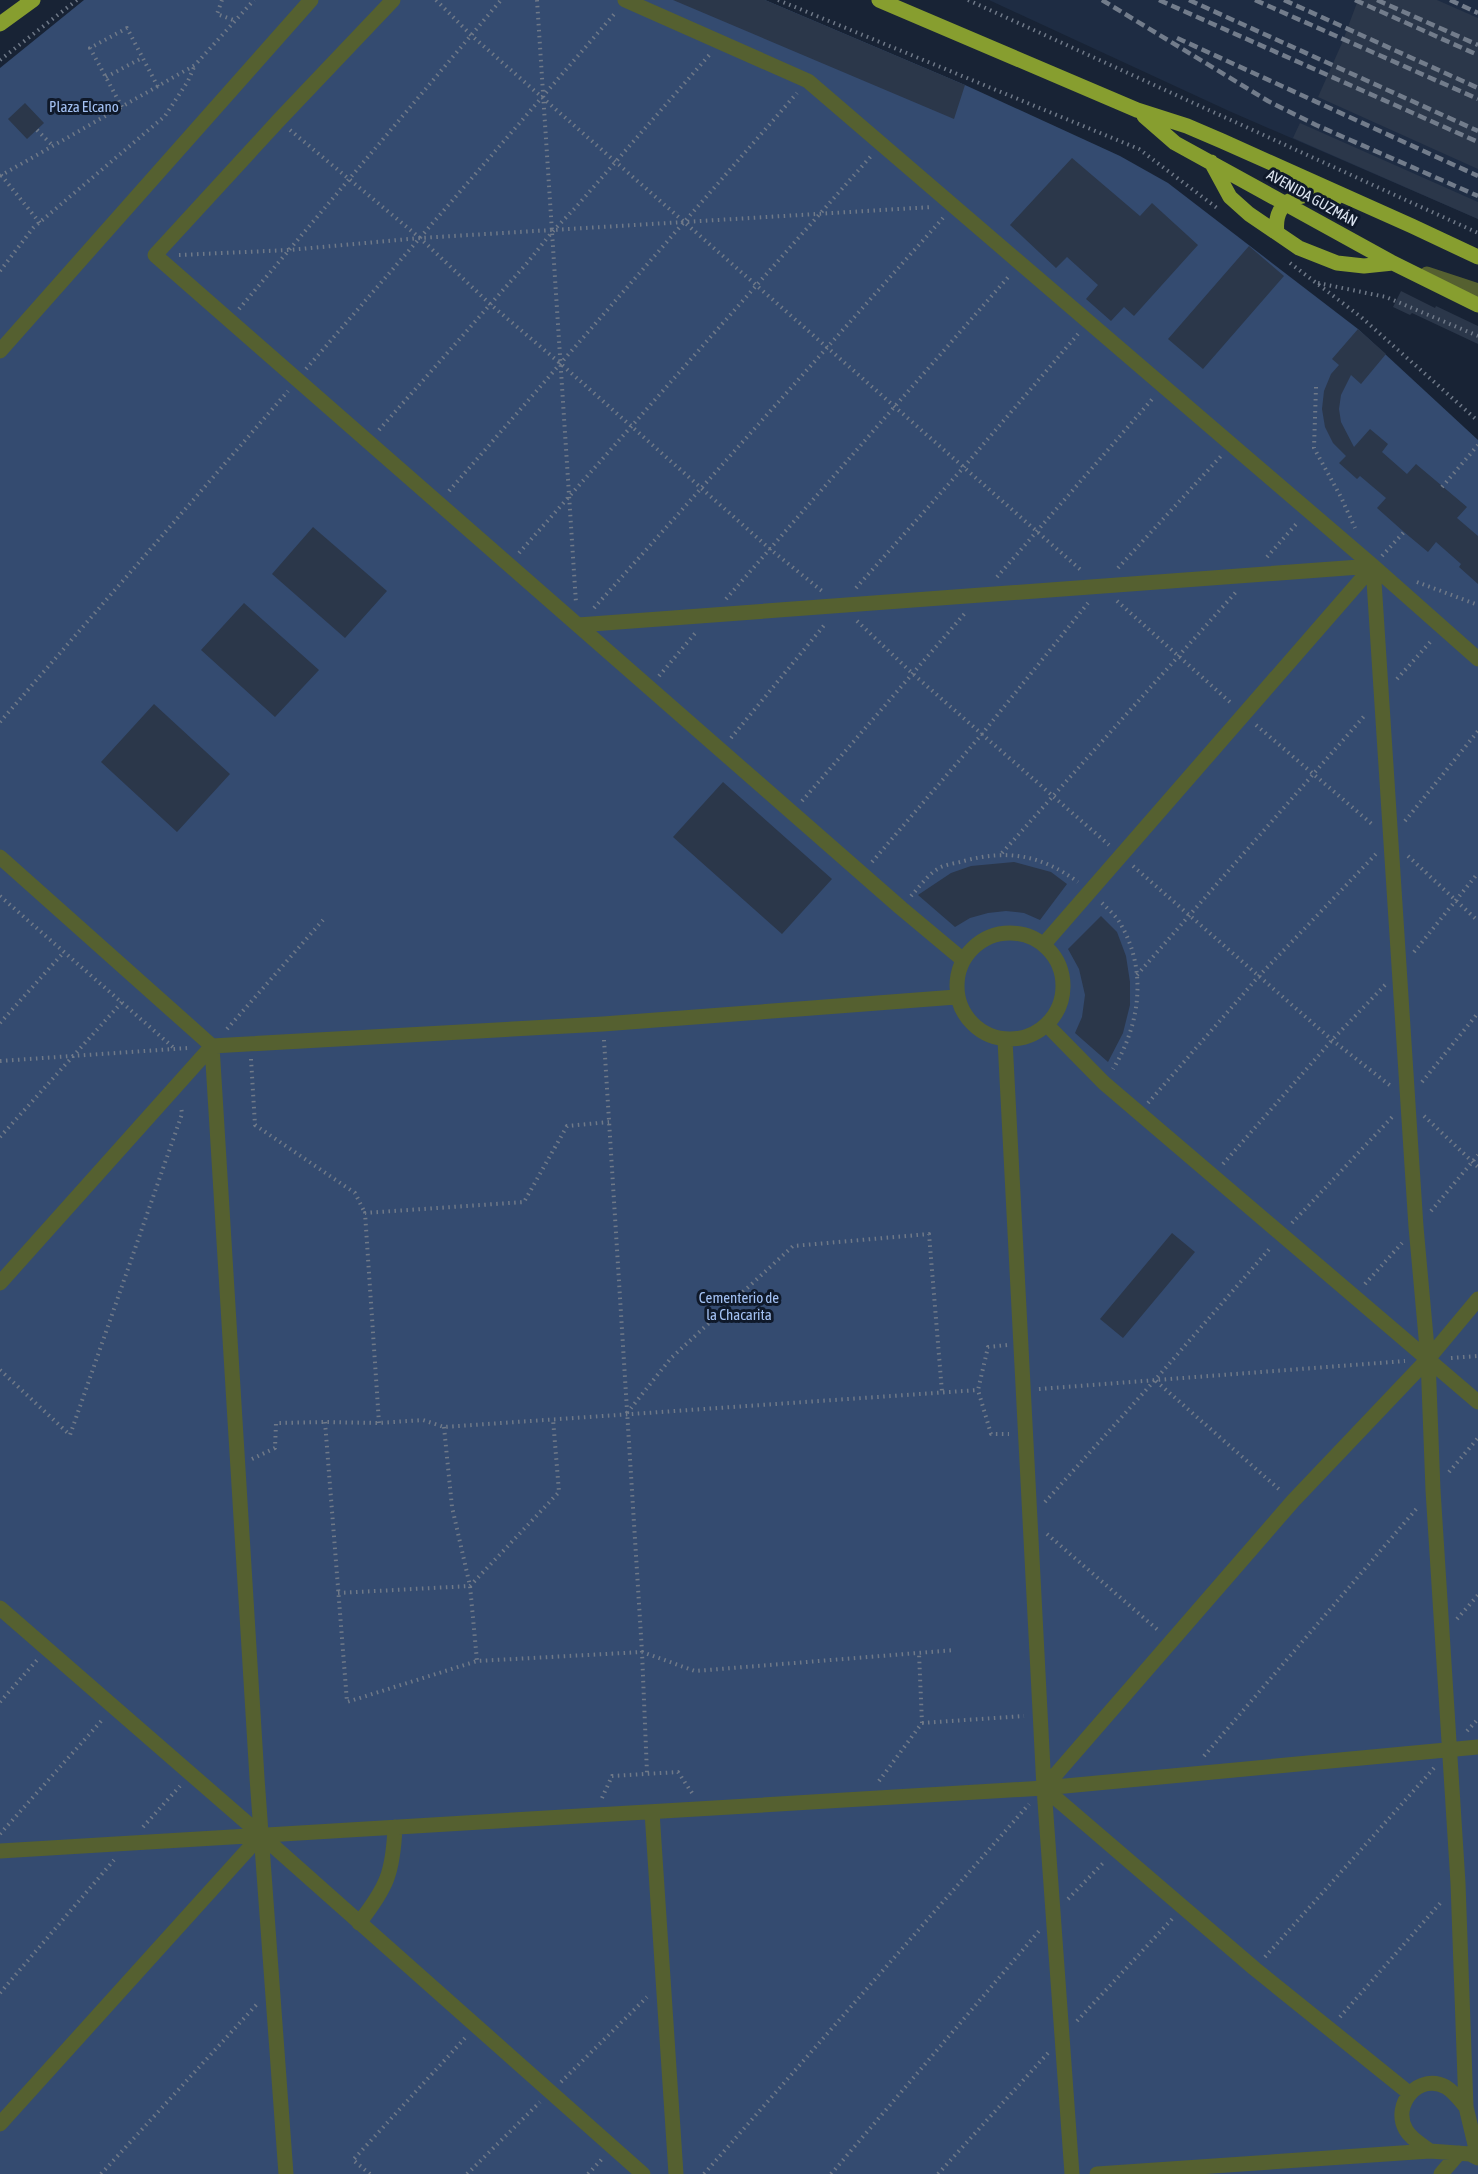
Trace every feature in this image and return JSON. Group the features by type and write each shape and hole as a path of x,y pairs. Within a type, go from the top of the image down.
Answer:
{"main road":[{"path":"0,24 33,0"},
{"name":"AVENIDA GUZMÁN","path":"879,0 1137,110 1186,126 1478,257"},
{"name":"AVENIDA GUZMÁN","path":"1137,110 1175,143 1284,205 1478,305"},
{"path":"1211,162 1230,197 1248,214 1299,248 1337,263 1365,266 1393,263"},
{"path":"1277,233 1278,213 1293,198 1323,195 1368,206"}],"lane":[{"path":"0,351 311,0"},
{"path":"393,0 155,255 962,959"},
{"path":"626,0 808,81 1373,566 1478,659"},
{"path":"1393,263 1478,291"},
{"path":"578,625 1373,566"},
{"path":"1097,2174 1430,2151 1470,2154 1478,2157 1475,2136 1466,2107 1458,1883 1433,1490 1428,1359 1408,1100 1373,566"},
{"path":"1044,944 1373,566"},
{"path":"0,857 212,1046 603,1024 956,997"},
{"path":"1015,932 1044,944 1061,969 1062,979 1062,999 1047,1025 1028,1037 1005,1040 974,1026 956,997 956,977 962,959 985,938 1015,932"},
{"path":"1047,1025 1104,1083 1478,1402"},
{"path":"1005,1040 1044,1788 1072,2174"},
{"path":"0,1283 212,1046"},
{"path":"212,1046 261,1835 286,2174"},
{"path":"1044,1788 1293,1501 1428,1359 1478,1299"},
{"path":"0,1608 261,1835 643,2174"},
{"path":"0,1851 1044,1788 1478,1747"},
{"path":"1044,1788 1255,1969 1409,2093"},
{"path":"652,1812 676,2174"},
{"path":"359,1923 376,1902 387,1881 394,1859 395,1827"},
{"path":"0,2124 261,1835"},
{"path":"1430,2151 1407,2133 1402,2123 1401,2112 1409,2093 1419,2086 1431,2084 1444,2086 1455,2094 1466,2107"},
{"path":"1441,2174 1459,2153"}],"path":[{"path":"0,60 77,0"},
{"path":"222,0 217,14 236,21"},
{"path":"40,223 1,176 195,65 254,0"},
{"path":"436,0 471,35 894,408 1101,586 1244,716 1391,839 1478,921"},
{"path":"228,321 501,0"},
{"path":"537,0 578,625"},
{"path":"0,722 626,0"},
{"path":"778,0 1139,149 1219,210"},
{"path":"968,0 1478,233"},
{"path":"122,107 90,48 127,28 158,87"},
{"path":"369,442 552,231 721,42"},
{"path":"106,77 142,57"},
{"path":"0,272 27,236 40,223 165,116 188,81 195,65"},
{"path":"438,503 808,81"},
{"path":"279,120 420,238 490,304 770,549 840,606 982,734 1332,1040 1408,1100 1478,1167"},
{"path":"37,130 54,147"},
{"path":"509,565 882,144"},
{"path":"155,255 289,250 420,238 953,206"},
{"path":"578,625 953,206"},
{"path":"1286,261 1361,317 1478,421"},
{"path":"649,687 1021,264"},
{"path":"1315,282 1386,297 1478,336"},
{"path":"721,750 840,606 1089,322"},
{"path":"1316,387 1314,447 1359,537"},
{"path":"862,874 982,734 1101,586 1232,445"},
{"path":"1443,487 1478,445"},
{"path":"1002,854 1308,510"},
{"path":"1373,566 1404,532"},
{"path":"1415,582 1478,604"},
{"path":"1137,975 1442,628"},
{"path":"1139,1113 1259,976 1391,839 1478,731"},
{"path":"1213,1176 1332,1040 1399,970 1478,873"},
{"path":"0,896 175,1049"},
{"path":"0,1061 212,1046 323,920"},
{"path":"0,1023 64,952"},
{"path":"0,1137 122,1002"},
{"path":"1171,1642 1029,1519 1155,1380 1282,1234 1408,1100 1478,1013"},
{"path":"603,1024 642,1652 647,1773"},
{"path":"250,1044 255,1125 355,1193 365,1213 379,1423"},
{"path":"0,1370 70,1435 182,1114 177,1085"},
{"path":"365,1213 524,1202 567,1126 609,1122"},
{"path":"627,1414 671,1358 793,1246 928,1234 942,1392"},
{"path":"1020,1344 988,1347 978,1390 990,1434 1025,1434"},
{"path":"1023,1391 1428,1359"},
{"path":"1155,1380 1293,1501"},
{"path":"238,1466 275,1448 276,1423 379,1423 423,1420 444,1426 978,1390"},
{"path":"338,1593 470,1586 559,1492 553,1419"},
{"path":"325,1422 347,1702 477,1661 642,1652 694,1671 955,1650"},
{"path":"444,1426 452,1507 470,1586 477,1661"},
{"path":"1188,1774 1478,1438"},
{"path":"1442,1635 1478,1594"},
{"path":"0,1702 46,1649"},
{"path":"866,1799 922,1723 919,1653"},
{"path":"0,1834 113,1707"},
{"path":"922,1723 1040,1715"},
{"path":"1255,1969 1478,1719"},
{"path":"595,1815 612,1776 647,1773 678,1772 701,1808"},
{"path":"0,1993 128,1843 191,1774"},
{"path":"704,2174 1044,1788"},
{"path":"831,2174 1053,1914 1116,1850"},
{"path":"1329,2030 1458,1883"},
{"path":"467,2174 663,1982"},
{"path":"101,2174 272,1987"},
{"path":"370,2174 353,2160 476,2027"}],"shaded area":[{"path":"989,0 1478,0 1478,219 1229,111"}],"green space":[{"name":"Cementerio de la Chacarita","path":"84,0 765,0 965,85 1120,156 1168,183 1358,329 1478,440 1478,2174 0,2174 0,68"}],"building":[{"path":"673,0 765,0 965,85 954,119"},
{"path":"1358,0 1437,0 1478,18 1478,169 1318,97"},
{"path":"25,103 44,123 27,139 8,119"},
{"path":"1300,123 1478,202 1478,219 1293,138"},
{"path":"1072,158 1140,216 1152,203 1198,245 1134,316 1124,307 1111,321 1086,299 1098,285 1067,257 1056,268 1010,225"},
{"path":"1249,246 1284,276 1203,369 1168,339"},
{"path":"1401,291 1478,326 1478,344 1412,313 1410,315 1393,307"},
{"path":"1358,329 1386,354 1361,384 1351,375 1341,395 1339,409 1341,422 1354,447 1370,429 1388,444 1382,452 1407,474 1416,464 1467,507 1457,518 1478,536 1478,584 1459,567 1461,564 1436,542 1428,552 1404,532 1377,508 1386,498 1360,476 1357,479 1339,463 1346,456 1333,443 1325,427 1322,409 1324,391 1331,374 1339,365 1332,359"},
{"path":"313,527 387,591 345,638 272,574"},
{"path":"244,603 319,670 275,717 201,650"},
{"path":"154,704 230,774 177,832 101,762"},
{"path":"723,782 832,879 782,934 673,837"},
{"path":"1014,862 1051,872 1067,884 1040,920 1024,913 1006,911 970,918 955,927 918,895 951,873 971,866"},
{"path":"1101,916 1117,932 1126,956 1130,982 1130,1005 1123,1033 1108,1062 1075,1033 1082,1017 1085,995 1079,969 1068,949"},
{"path":"1172,1233 1195,1252 1123,1338 1100,1319"}],"railway":[{"path":"1102,0 1268,101 1316,125 1478,196"},
{"path":"1159,0 1478,142"},
{"path":"1189,0 1478,131"},
{"path":"1255,0 1478,99"},
{"path":"1284,0 1478,88"},
{"path":"1355,0 1478,55"},
{"path":"1377,0 1478,45"},
{"path":"1450,0 1478,13"},
{"path":"1177,38 1478,176"}],"park label":[{"name":"Plaza Elcano","path":"84,107"}]}
